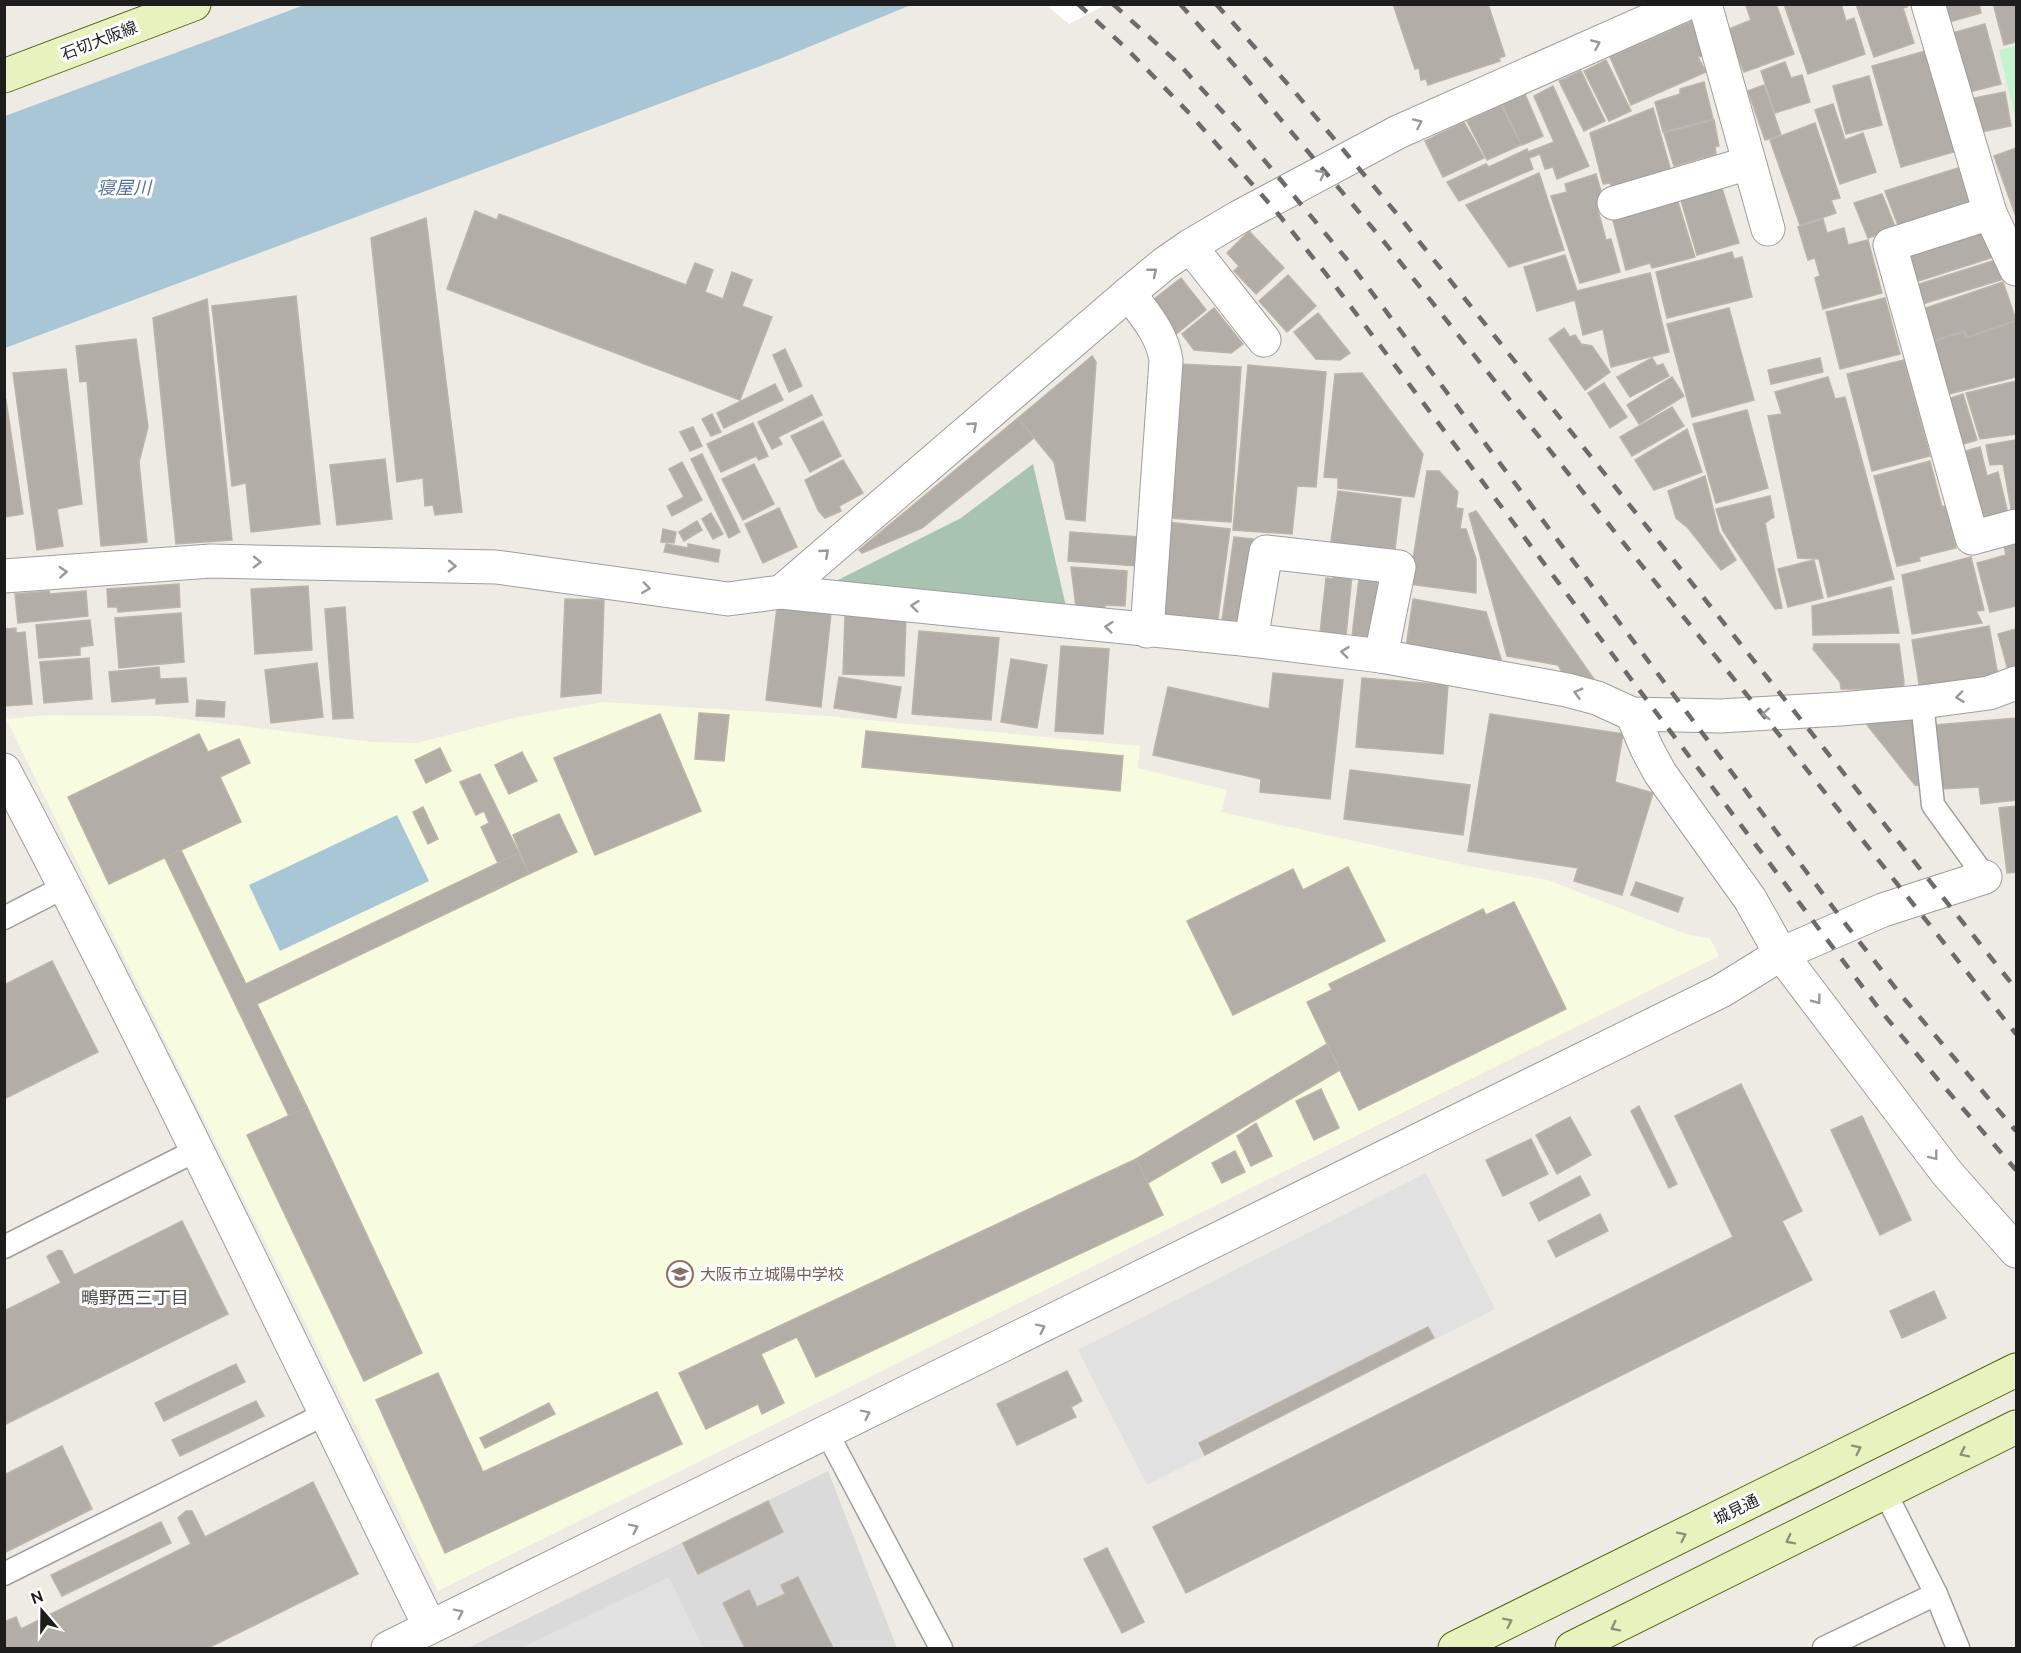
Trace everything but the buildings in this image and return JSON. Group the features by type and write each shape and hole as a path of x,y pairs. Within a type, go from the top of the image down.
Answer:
{"street":[{"name":"石切大阪線","path":"4,76 194,4"},
{"path":"781,591 1129,292 1190,246 1239,217 1398,132 1686,4"},
{"path":"1705,4 1768,229"},
{"path":"1928,4 1990,213 2014,259"},
{"path":"1614,203 1749,163"},
{"path":"1990,213 1890,245 1972,538 2016,526"},
{"path":"1190,246 1264,340"},
{"path":"1129,292 1157,333 1166,360 1147,631"},
{"path":"1251,640 1266,552 1399,567 1381,657"},
{"path":"4,576 211,561 496,567 728,600 781,591 1147,631 1251,640 1381,657 1567,690 1597,698 1632,714 1720,716 1840,709 1989,693 2016,684"},
{"path":"1632,714 1660,773 1750,899 1781,954 1947,1173 2016,1251"},
{"path":"4,770 66,886 430,1627"},
{"path":"388,1648 1710,996 1781,954 1882,910 1985,877"},
{"name":"城見通","path":"1455,1648 2016,1370"},
{"path":"1572,1648 2016,1427"}],"lane":[{"path":"1922,702 1933,805 1985,877"},
{"path":"4,918 66,886"},
{"path":"4,1247 197,1150"},
{"path":"4,1574 325,1414"},
{"path":"827,1433 940,1648"},
{"path":"1886,1492 1936,1594 1958,1648"},
{"path":"1824,1648 1936,1594"}],"shaded area":[{"path":"1033,464 1068,615 840,586 838,580 961,518"},
{"name":"大阪市立城陽中学校","path":"604,702 826,716 1140,746 1138,768 1227,790 1221,812 1474,867 1548,880 1688,935 1710,938 1719,956 438,1591 6,719 46,715 160,716 372,742 417,743 518,717"},
{"path":"1426,1173 1495,1309 1147,1485 1078,1350"},
{"path":"828,1471 897,1648 468,1648"},
{"path":"669,1577 703,1648 521,1648"}],"green space":[{"path":"2016,46 2016,122 1999,50"}],"water":[{"name":"寝屋川","path":"307,4 911,5 777,60 5,348 5,116"},
{"path":"397,815 429,881 280,951 249,885"}],"pier":[{"path":"1046,5 1105,5 1069,24"}],"railway":[{"path":"1078,4 1126,48 1190,114 1275,210 1330,279 1880,1010 2016,1170"},
{"path":"1113,4 1178,63 1211,99 1349,262 1844,922 1901,995 2016,1131"},
{"path":"1180,4 1381,238 2016,1034"},
{"path":"1216,4 1294,91 1402,220 2016,989"}],"place":[{"name":"大阪市立城陽中学校","path":"680,1274"}],"district":[{"name":"鴫野西三丁目","path":"135,1298"}]}
